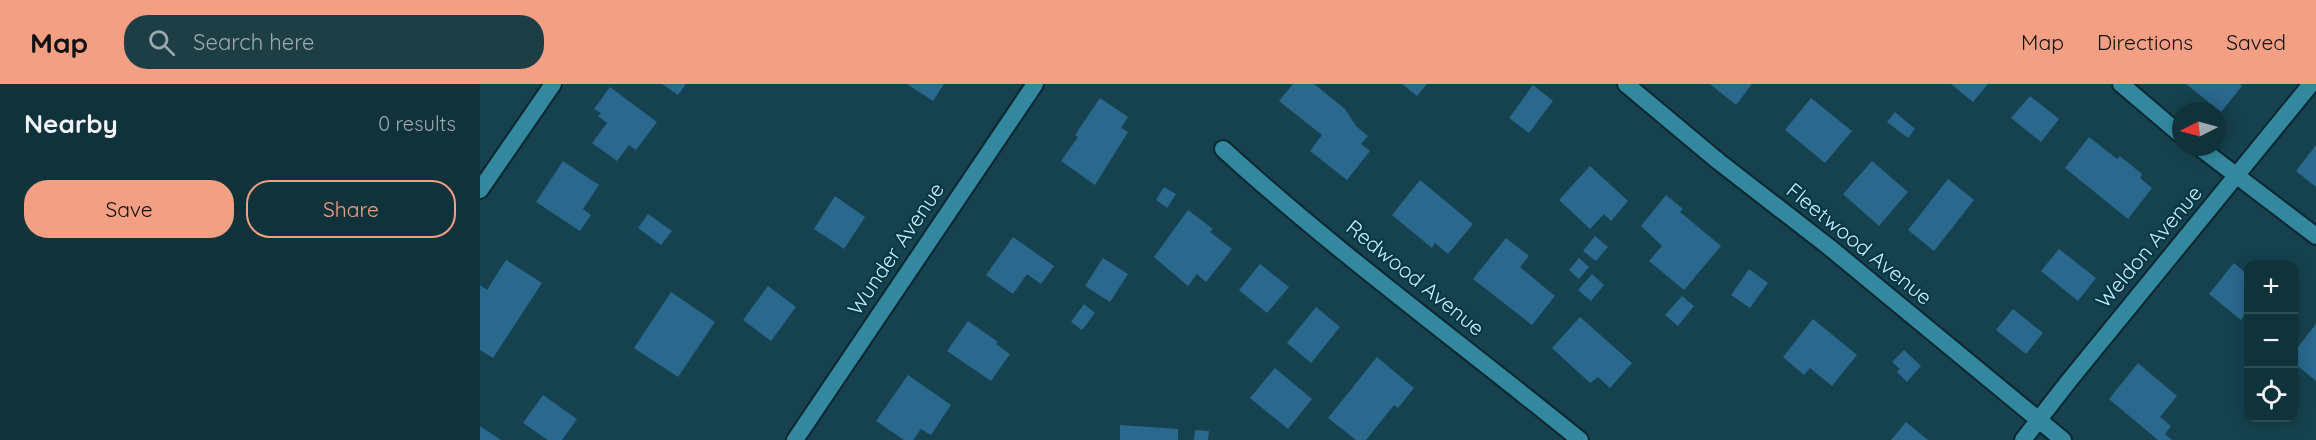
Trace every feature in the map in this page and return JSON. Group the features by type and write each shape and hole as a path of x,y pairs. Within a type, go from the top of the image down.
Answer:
{"street":[{"path":"480,190 553,84"},
{"name":"Wunder Avenue","path":"795,440 1035,84"},
{"name":"Fleetwood Avenue","path":"1626,84 1718,161 1847,261 2063,440"},
{"path":"2121,84 2172,127"},
{"name":"Weldon Avenue","path":"2023,440 2312,84"},
{"name":"Redwood Avenue","path":"1223,149 1270,192 1399,298 1461,344 1580,440"},
{"path":"2212,156 2316,236"}],"building":[{"path":"662,84 686,84 678,95"},
{"path":"907,84 944,84 933,101"},
{"path":"1293,84 1314,84 1345,109 1356,126 1368,136 1361,144 1370,151 1347,180 1310,151 1322,135 1279,101"},
{"path":"1402,84 1427,84 1417,96"},
{"path":"1710,84 1752,84 1736,105"},
{"path":"1951,84 1988,84 1973,102"},
{"path":"2186,84 2240,84 2242,86 2226,106 2226,102 2208,102"},
{"path":"1533,85 1553,101 1529,133 1509,118"},
{"path":"610,87 657,122 636,150 629,145 617,161 592,143 607,123 598,116 601,113 594,109"},
{"path":"2030,96 2059,119 2041,142 2011,118"},
{"path":"1100,98 1128,117 1121,128 1128,132 1095,185 1061,161 1078,137 1075,135"},
{"path":"1811,98 1852,131 1825,163 1785,130"},
{"path":"1895,112 1915,129 1908,138 1887,122"},
{"path":"2089,137 2117,159 2120,156 2142,174 2140,178 2152,188 2128,219 2065,168"},
{"path":"2316,145 2316,187 2296,171"},
{"path":"563,161 599,185 583,209 591,215 580,231 536,202"},
{"path":"1872,161 1908,192 1879,226 1843,194"},
{"path":"1590,166 1628,201 1611,221 1604,214 1590,229 1559,200"},
{"path":"1948,179 1974,200 1934,251 1908,230"},
{"path":"1420,180 1473,224 1448,254 1435,243 1432,248 1392,215"},
{"path":"1164,187 1176,194 1167,208 1156,200"},
{"path":"1666,195 1683,209 1680,212 1721,246 1684,290 1649,261 1662,246 1641,226"},
{"path":"835,196 865,217 844,249 814,229"},
{"path":"1188,210 1213,229 1210,232 1232,249 1206,282 1197,274 1188,286 1154,257"},
{"path":"648,214 672,231 661,245 638,228"},
{"path":"1595,236 1608,247 1596,261 1583,251"},
{"path":"1013,237 1054,266 1041,284 1027,274 1013,294 986,275"},
{"path":"1506,238 1529,256 1520,267 1555,296 1532,325 1473,279"},
{"path":"2059,249 2096,278 2078,301 2041,271"},
{"path":"1103,258 1128,274 1110,302 1085,286"},
{"path":"1579,258 1589,267 1579,279 1569,270"},
{"path":"506,260 542,283 493,358 480,350 480,285 487,290"},
{"path":"2234,263 2244,272 2244,316 2241,320 2209,294"},
{"path":"1260,264 1289,287 1267,313 1239,290"},
{"path":"1749,269 1768,283 1750,308 1731,295"},
{"path":"1592,274 1604,285 1591,301 1578,290"},
{"path":"768,286 796,307 771,341 743,320"},
{"path":"671,292 715,322 678,377 634,348"},
{"path":"1682,296 1694,306 1678,326 1665,315"},
{"path":"1084,304 1095,313 1082,330 1071,322"},
{"path":"1316,307 1340,327 1311,363 1287,343"},
{"path":"2013,309 2043,333 2026,354 1996,330"},
{"path":"1580,317 1632,363 1610,388 1598,377 1590,383 1552,348"},
{"path":"1813,319 1857,355 1832,386 1810,368 1804,375 1783,357"},
{"path":"968,321 998,342 996,344 1010,354 991,381 947,351"},
{"path":"2316,324 2316,381 2298,366 2298,347"},
{"path":"1904,350 1921,366 1907,382 1897,372 1900,369 1892,362"},
{"path":"1377,357 1414,388 1398,408 1394,405 1366,440 1356,440 1328,418"},
{"path":"2138,363 2177,396 2160,417 2171,426 2165,434 2172,440 2158,440 2109,399"},
{"path":"1275,368 1312,399 1288,429 1250,398"},
{"path":"908,375 951,405 931,435 921,429 913,440 904,440 876,421"},
{"path":"543,395 577,419 562,440 548,440 523,423"},
{"path":"1906,422 1928,440 1891,440"},
{"path":"1120,425 1178,429 1178,440 1120,440"},
{"path":"480,426 501,440 480,440"},
{"path":"1195,430 1209,431 1208,440 1194,440"}]}
